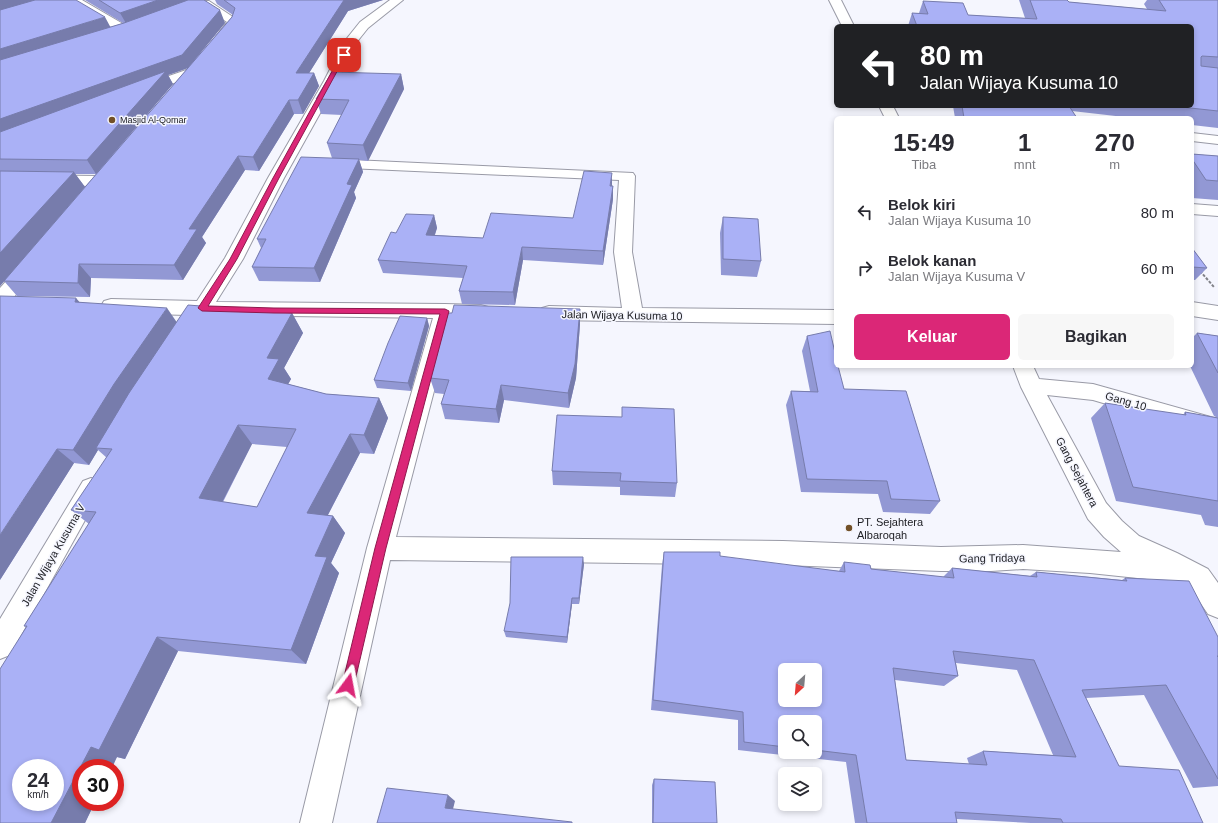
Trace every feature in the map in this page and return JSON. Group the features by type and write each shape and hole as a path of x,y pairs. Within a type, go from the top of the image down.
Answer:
{"street":[{"path":"74,0 126,31"},
{"path":"185,334 234,259 350,42 364,25 397,0"},
{"path":"835,0 847,24"},
{"path":"172,95 233,23 233,21 209,2 190,8"},
{"path":"112,36 141,26"},
{"path":"133,94 200,62"},
{"path":"1194,137 1218,140"},
{"path":"285,163 627,176 623,252 633,315"},
{"path":"0,180 107,175 87,198"},
{"path":"1194,209 1218,211"},
{"path":"0,302 38,256"},
{"path":"0,302 23,304"},
{"path":"93,305 274,310 500,312"},
{"path":"1194,309 1218,314"},
{"path":"318,815 380,548 445,311"},
{"name":"Jalan Wijaya Kusuma 10","path":"531,313 834,316"},
{"name":"Gang 10","path":"1028,377 1052,387 1093,392 1218,428"},
{"name":"Gang Sejahtera","path":"1028,377 1096,511 1130,544 1168,561 1199,578"},
{"name":"Jalan Wijaya Kusuma V","path":"0,645 102,468"},
{"name":"Gang Tridaya","path":"380,548 783,553 941,559 1030,558 1090,561 1147,567 1199,578"},
{"path":"1199,578 1218,605"}],"path":[{"path":"1196,266 1218,292"}],"building":[{"path":"35,0 76,0 105,17 0,49 0,10"},
{"path":"99,0 158,0 120,13"},
{"path":"188,0 204,0 220,10 182,55 0,119 0,60 124,23"},
{"path":"224,0 344,0 296,73 314,73 298,100 289,100 253,157 238,156 189,229 197,229 174,265 79,264 78,283 4,281 232,17 235,8"},
{"path":"1030,0 1067,0 1069,2 1166,11 1159,0 1218,0 1218,57 1202,56 1201,66 1218,68 1218,111 1190,108 1194,108 1194,24 916,24 912,13 928,14 923,1 963,3 968,15 1037,19"},
{"path":"166,71 87,160 0,159 0,132"},
{"path":"332,72 401,74 363,145 327,143 349,100 316,99"},
{"path":"962,108 1070,108 1076,116 964,116"},
{"path":"1194,154 1218,156 1218,181 1206,180 1194,162"},
{"path":"301,157 359,159 347,184 352,185 314,268 252,267 266,239 257,239"},
{"path":"0,171 74,172 0,253"},
{"path":"584,171 612,173 610,186 613,186 603,251 522,247 513,292 459,291 467,266 378,260 391,232 396,233 406,214 434,215 426,235 483,238 491,213 573,218"},
{"path":"723,217 758,219 761,261 723,259"},
{"path":"1194,251 1207,268 1194,267"},
{"path":"0,296 76,298 75,302 167,308 114,384 73,450 57,449 0,535"},
{"path":"188,305 292,313 267,358 279,359 268,379 326,394 379,398 364,435 350,434 307,513 333,516 315,556 327,557 291,650 157,637 99,750 91,747 85,759 72,759 72,783 64,798 64,759 12,759 12,811 57,811 51,823 0,823 0,669 27,626 24,626 96,512 71,510 112,449 96,448 129,393","holes":["238,425 296,429 257,507 199,498"]},
{"path":"454,305 580,309 575,364 568,393 501,385 496,409 441,404 449,380 430,378 448,313 452,313"},
{"path":"400,316 427,318 408,383 374,380 388,343"},
{"path":"830,331 834,348 834,368 839,368 844,389 906,391 940,501 891,499 887,481 807,479 791,391 818,392 807,336"},
{"path":"1197,333 1218,336 1218,373"},
{"path":"1105,403 1186,415 1185,412 1218,418 1218,501 1133,487"},
{"path":"622,407 674,409 677,483 620,481 621,473 552,471 557,415 622,417"},
{"path":"664,552 720,552 720,556 845,572 844,562 870,565 871,569 954,578 952,568 1037,577 1036,572 1127,581 1125,578 1189,581 1218,637 1218,779 1166,685 1082,690 1119,766 1179,770 1203,823 1063,823 1061,819 955,812 957,823 867,823 856,755 822,751 822,715 778,715 778,746 744,742 743,712 653,700","holes":["953,651 1034,660 1076,757 983,751 987,765 906,760 893,668 958,676"]},
{"path":"511,557 583,557 579,598 572,598 567,637 504,631 510,603"},
{"path":"654,779 715,782 717,823 653,823"},
{"path":"387,788 448,795 445,808 572,823 377,823"}],"place":[{"name":"Masjid Al-Qomar","path":"112,120"},
{"name":"PT. Sejahtera Albaroqah","path":"849,528"}],"route":[{"path":"344,55 276,178 234,259 202,308 445,311 380,548 348,685"}]}
